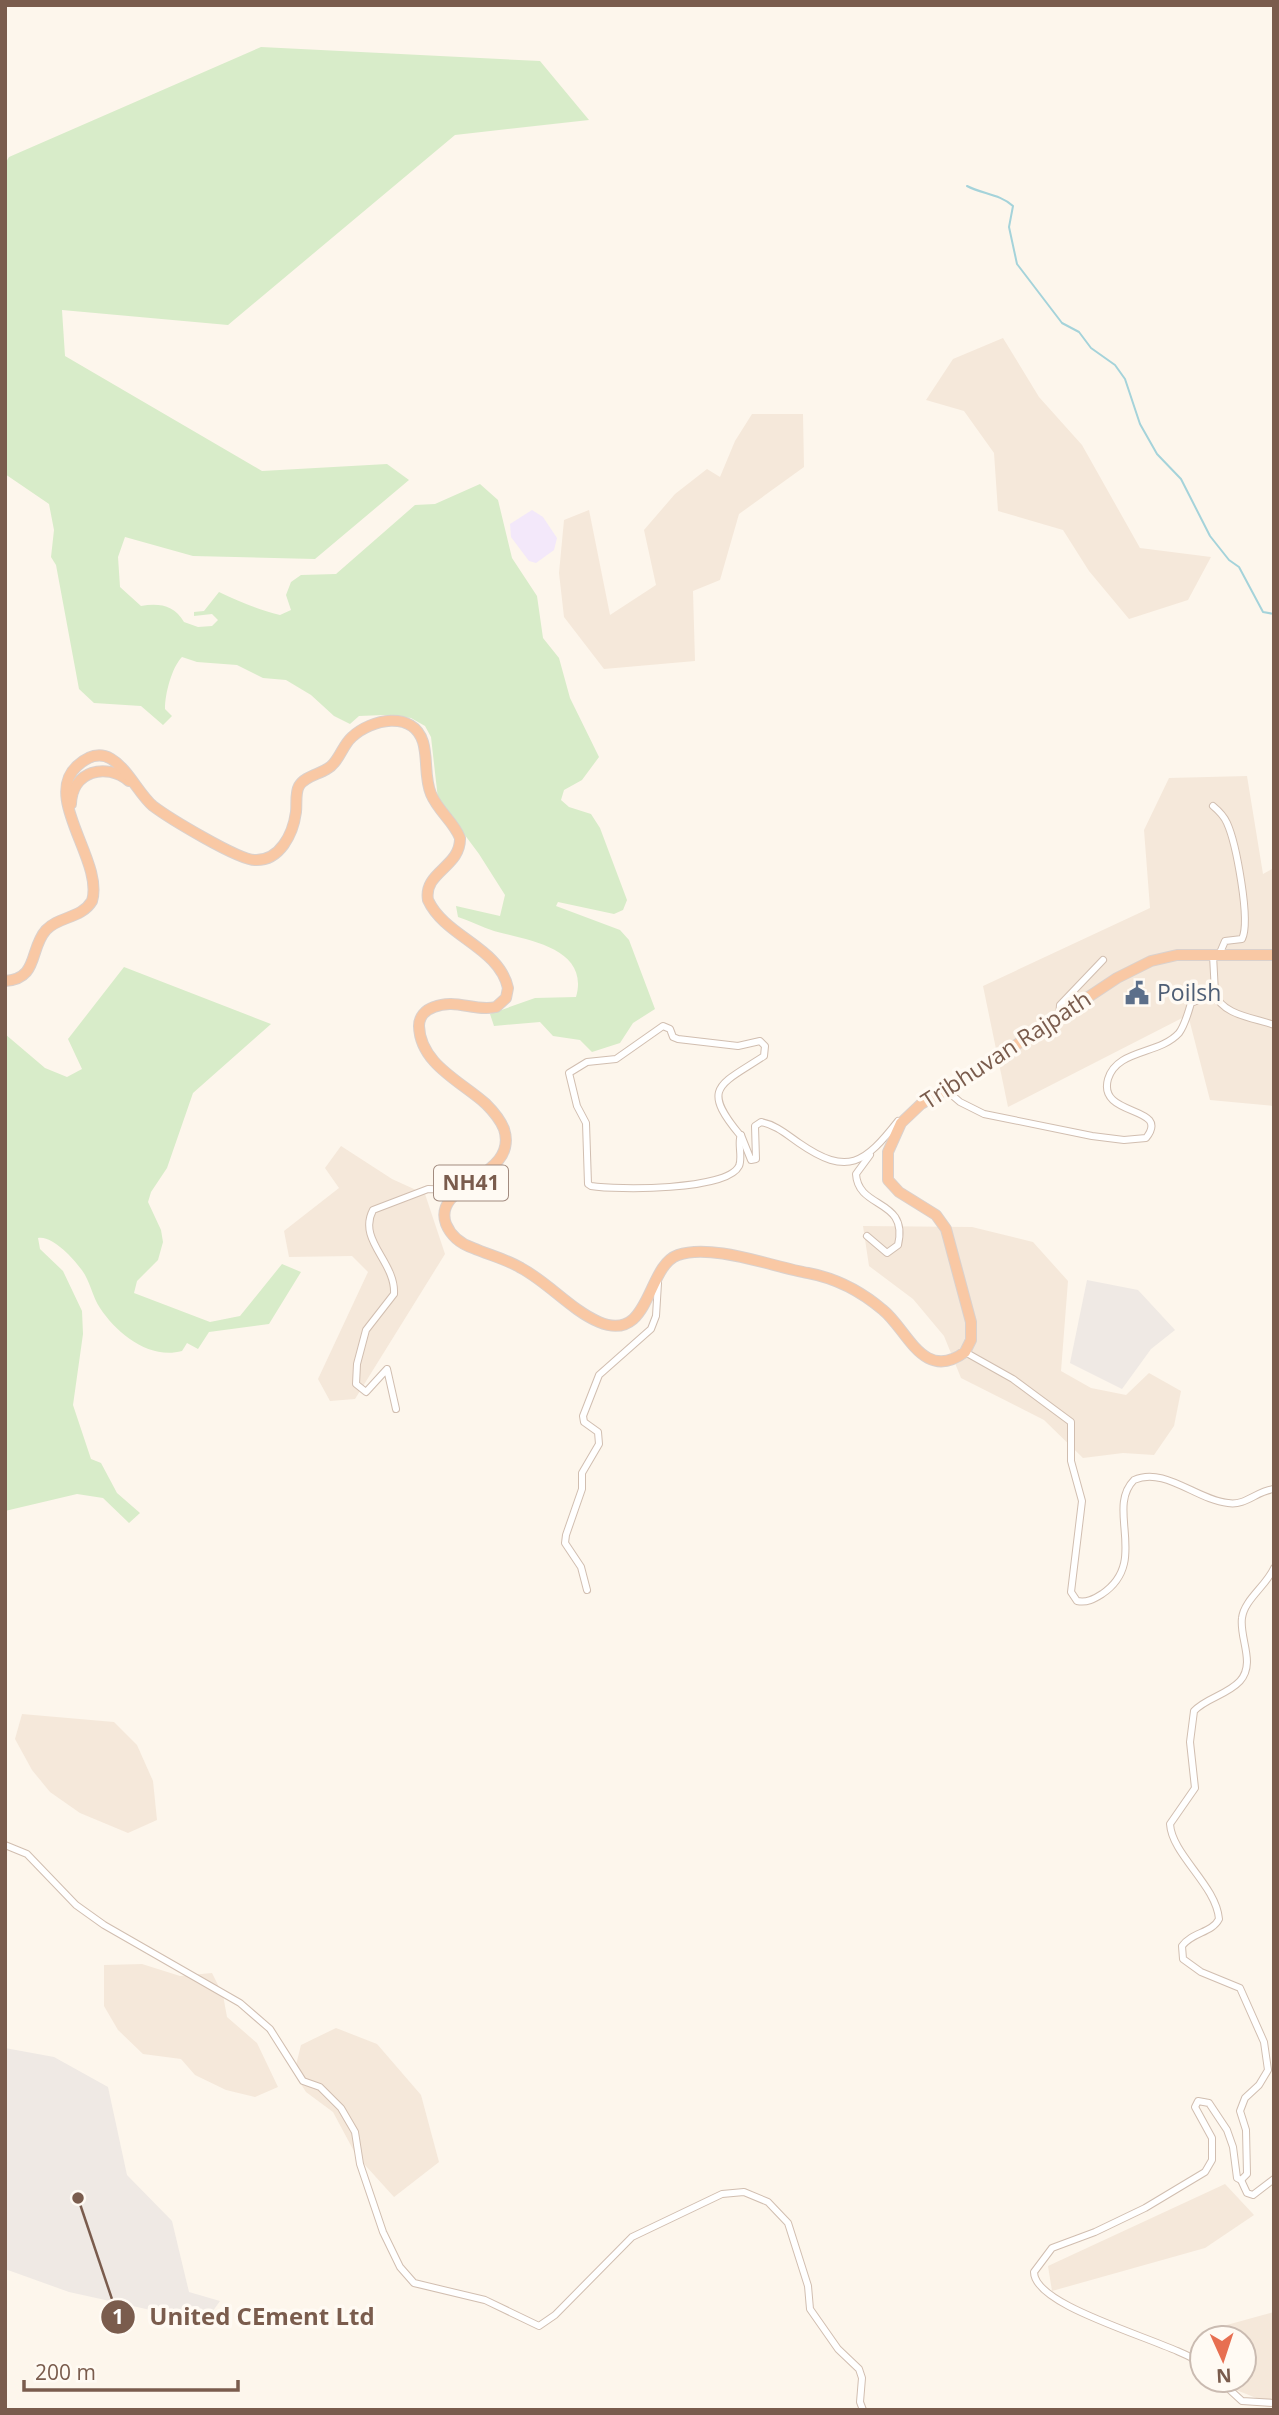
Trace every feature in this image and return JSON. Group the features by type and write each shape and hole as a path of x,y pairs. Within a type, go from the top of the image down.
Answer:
{"highway":[{"name":"NH41","path":"5,981 19,979 28,972 40,941 49,928 83,911 92,901 92,878 71,814 66,783 74,768 85,760 100,757 116,761 155,807 231,853 248,860 262,860 275,854 286,840 295,819 300,785 332,766 355,734 368,726 391,721 407,723 417,731 423,742 431,794 441,813 456,829 460,842 452,862 430,882 428,900 437,914 496,964 508,988 506,998 496,1007 441,1004 426,1011 420,1019 421,1037 431,1057 490,1108 505,1132 505,1148 499,1161 450,1200 444,1211 446,1225 457,1240 522,1268 597,1322 615,1325 634,1317 647,1304 658,1274"},
{"name":"Tribhuvan Rajpath","path":"965,1352 971,1340 971,1322 946,1229 932,1212 895,1189 887,1175 887,1155 892,1139 904,1119 921,1104 1116,978 1151,961 1177,956 1274,955"},
{"path":"658,1274 673,1257 695,1252 726,1255 816,1275 850,1288 876,1304 896,1322 912,1348 922,1355 943,1360 965,1352"}],"street":[{"path":"1213,806 1227,822 1234,842 1243,891 1245,932 1242,939 1225,942 1216,955 1217,1001 1230,1011 1274,1025"},
{"path":"1059,1017 1060,1005 1103,960"},
{"path":"946,1090 960,1102 984,1114 1092,1136 1124,1140 1146,1138 1151,1128 1143,1113 1114,1104 1107,1094 1112,1069 1120,1061 1170,1040 1180,1032 1191,1003 1215,993"},
{"path":"740,1135 739,1166 729,1176 662,1188 591,1186 588,1184 586,1123 577,1106 569,1073 587,1062 616,1059 663,1026 670,1029 673,1037 677,1039 738,1046 760,1041 765,1046 764,1056 726,1081 718,1091 716,1101 740,1135 751,1160 756,1159 758,1153 755,1126 761,1122 772,1124 818,1156 850,1162 870,1155"},
{"path":"867,1236 887,1254 895,1250 901,1234 894,1215 863,1194 857,1184 856,1174 905,1112 921,1104"},
{"path":"396,1409 387,1369 366,1391 356,1384 357,1364 366,1330 394,1294 387,1264 368,1232 368,1219 373,1210 420,1191 461,1190"},
{"path":"587,1590 581,1567 565,1543 568,1524 582,1489 582,1473 599,1444 598,1432 584,1422 583,1416 599,1375 651,1329 656,1316 658,1274"},
{"path":"965,1352 1013,1379 1071,1422 1071,1461 1082,1501 1071,1591 1077,1601 1096,1598 1122,1575 1126,1555 1127,1494 1134,1480 1151,1475 1160,1477 1201,1496 1232,1504 1248,1501 1262,1491 1274,1489"},
{"path":"1241,2180 1247,2174 1247,2154 1246,2130 1240,2111 1245,2098 1265,2077 1268,2052 1257,2020 1240,1988 1201,1972 1184,1959 1182,1946 1187,1938 1217,1924 1219,1913 1173,1836 1170,1824 1195,1788 1190,1742 1194,1711 1227,1691 1244,1674 1247,1654 1242,1614 1246,1605 1263,1588 1274,1568"},
{"path":"5,1845 27,1854 76,1905 104,1925 216,1988 256,2015 270,2029 303,2081 320,2087 341,2108 355,2132 360,2164 383,2232 400,2267 414,2283 460,2292 539,2326 555,2315 632,2237 722,2194 733,2191 753,2194 768,2202 789,2222 808,2286 810,2309 838,2349 859,2369 862,2378 860,2402 863,2410"},
{"path":"1188,2354 1148,2342 1050,2297 1036,2284 1035,2267 1052,2248 1133,2214 1205,2172 1212,2160 1212,2138 1195,2107 1198,2101 1209,2103 1227,2130 1233,2147 1236,2175 1247,2193 1253,2195 1274,2179"},
{"path":"1234,2394 1241,2401 1274,2403"}],"shaded area":[{"path":"1003,338 1039,397 1082,445 1140,548 1211,557 1188,600 1129,619 1089,571 1063,530 998,511 994,453 964,411 926,400 953,359"},
{"path":"752,414 803,414 804,467 739,514 720,580 693,591 695,661 604,669 564,617 559,573 564,520 589,510 610,615 656,585 644,530 675,494 707,469 720,477 735,441"},
{"path":"532,510 543,517 557,538 554,550 536,563 529,561 511,537 510,524"},
{"path":"1247,776 1263,874 1274,868 1274,1106 1210,1100 1188,1015 1008,1107 983,986 1150,908 1144,830 1169,778"},
{"path":"341,1146 392,1179 425,1194 445,1254 355,1399 330,1401 318,1379 368,1272 352,1256 289,1257 284,1231 339,1188 325,1168"},
{"path":"863,1226 972,1227 1033,1242 1068,1281 1061,1371 1091,1388 1126,1395 1149,1373 1181,1391 1174,1426 1154,1455 1123,1453 1083,1458 1044,1420 961,1378 944,1336 913,1299 869,1266"},
{"path":"1087,1280 1138,1290 1175,1330 1151,1349 1122,1389 1070,1363"},
{"path":"22,1714 114,1722 137,1745 153,1781 157,1820 128,1833 80,1813 50,1792 32,1770 15,1739"},
{"path":"142,1964 180,1976 212,1973 223,1995 227,2017 257,2043 278,2087 255,2097 226,2090 195,2075 181,2059 143,2054 118,2030 104,2006 104,1965"},
{"path":"336,2028 377,2044 421,2095 439,2162 394,2197 356,2155 333,2112 306,2092 294,2073 301,2045"},
{"path":"5,2048 54,2057 108,2087 127,2175 172,2221 189,2292 220,2301 205,2322 69,2292 5,2269"},
{"path":"1225,2184 1254,2215 1205,2248 1052,2291 1048,2266"},
{"path":"1274,2312 1274,2405 1246,2394 1258,2394 1258,2324 1230,2324"}],"green space":[{"path":"261,47 540,61 589,120 455,135 228,325 62,310 65,356 262,471 387,464 409,480 315,559 193,556 125,537 118,557 120,587 141,606 165,606 176,612 184,622 198,627 212,626 218,620 212,614 194,616 194,612 204,611 219,592 280,615 291,610 286,595 291,582 301,575 336,574 415,505 435,504 480,484 498,500 512,558 537,596 543,638 559,658 570,698 599,757 582,780 564,790 561,800 569,807 591,814 600,828 627,900 623,910 614,914 558,902 556,906 620,930 629,940 655,1009 633,1023 620,1043 592,1052 580,1040 553,1036 540,1022 494,1026 490,1014 535,998 576,997 578,980 574,967 553,949 458,917 456,906 500,916 505,895 479,854 438,799 431,737 425,726 411,718 384,715 359,716 350,724 334,716 311,695 286,680 263,678 237,665 197,662 182,657 172,674 166,696 165,709 172,716 163,725 141,706 94,703 79,689 56,565 51,557 54,530 49,504 5,474 5,164 9,157"},
{"path":"124,967 271,1024 193,1093 167,1168 151,1192 148,1202 161,1230 163,1242 158,1260 137,1281 134,1293 210,1322 240,1316 282,1264 301,1272 269,1324 209,1332 198,1349 187,1343 182,1351 158,1352 135,1343 115,1327 100,1308 84,1273 73,1259 50,1240 38,1238 40,1249 63,1271 82,1311 83,1334 73,1405 91,1459 101,1463 117,1493 140,1513 129,1523 103,1498 77,1494 5,1511 5,1034 45,1068 67,1077 82,1069 68,1039"}],"waterway":[{"path":"967,186 1013,206 1009,227 1017,264 1062,323 1079,332 1091,348 1115,365 1125,379 1140,424 1157,454 1181,479 1210,536 1229,560 1239,567 1263,612 1274,614"}],"place":[{"name":"Poilsh","path":"1137,993"},
{"name":"United CEment Ltd","path":"78,2198"}]}
